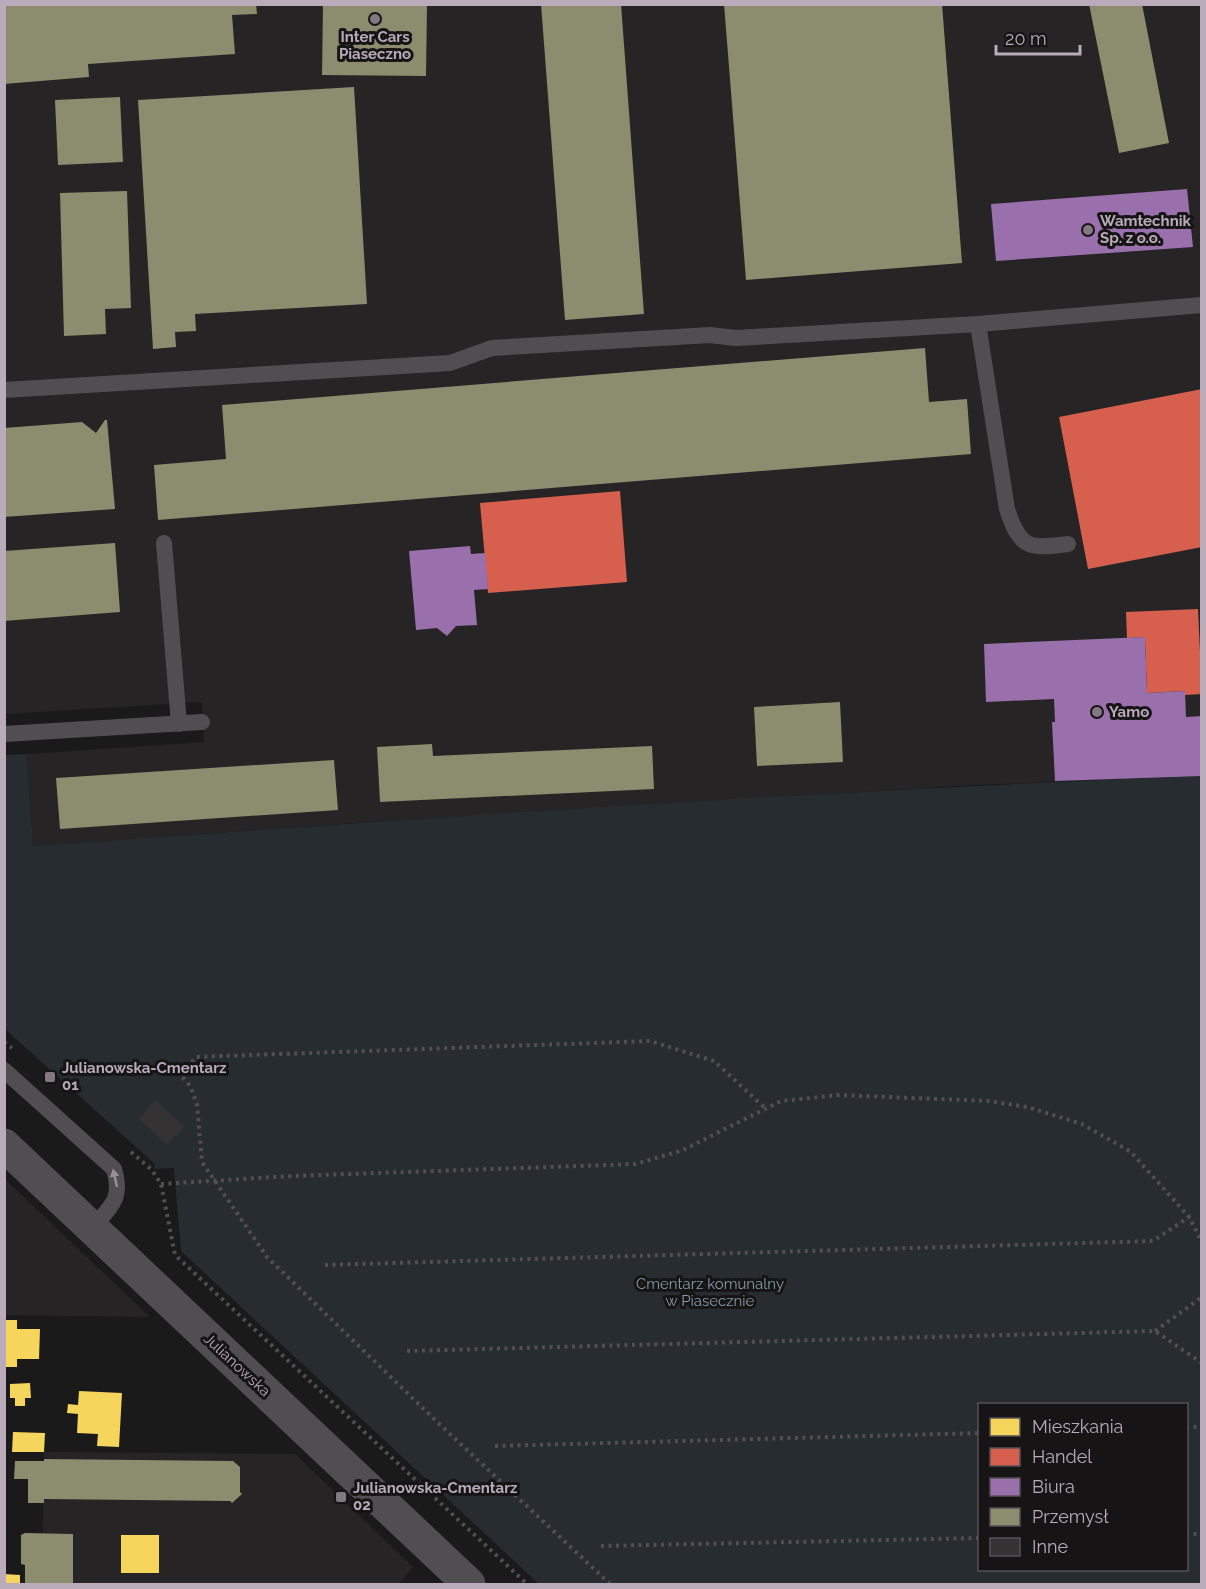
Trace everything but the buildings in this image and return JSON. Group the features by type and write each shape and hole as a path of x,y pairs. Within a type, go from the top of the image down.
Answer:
{"street":[{"name":"Julianowska","path":"4,1145 469,1584"}],"lane":[{"path":"4,390 450,363 492,348 710,335 735,338 978,324 1202,305"},
{"path":"978,324 1006,509 1012,526 1023,541 1030,546 1042,547 1068,543"},
{"path":"164,543 179,724"},
{"path":"4,734 202,722"},
{"path":"4,1070 114,1169 118,1183 116,1200 93,1227"}],"path":[{"path":"609,1584 267,1257 202,1162 197,1104 190,1086 181,1075 196,1057 650,1041 714,1061 766,1109"},
{"path":"4,1042 13,1049"},
{"path":"161,1184 636,1164 683,1150 781,1101 840,1095 989,1101 1027,1107 1082,1124 1131,1152 1189,1217 1202,1242"},
{"path":"127,1148 152,1170 161,1184 175,1255 526,1584"},
{"path":"325,1265 1153,1240 1189,1217"},
{"path":"407,1351 1155,1331 1202,1297"},
{"path":"1155,1331 1202,1363"},
{"path":"495,1446 978,1433"},
{"path":"601,1546 978,1538"}],"shaded area":[{"path":"4,5 1201,5 1201,776 976,785 356,823 33,846 27,754 204,742 202,702 5,714"},
{"path":"5,1179 150,1317 5,1315"},
{"path":"44,1452 295,1454 413,1567 399,1584 42,1584"}],"green space":[{"name":"Cmentarz komunalny w Piasecznie","path":"27,754 33,846 763,797 1201,776 1201,1584 539,1584 181,1251 174,1168 154,1169 155,1164 5,1029 5,755"}],"place":[{"name":"Inter Cars Piaseczno","path":"375,19"},
{"name":"Wamtechnik Sp. z o.o.","path":"1088,230"},
{"name":"Yamo","path":"1097,712"},
{"name":"Julianowska-Cmentarz 01","path":"50,1077"},
{"name":"Julianowska-Cmentarz 02","path":"341,1497"}]}
